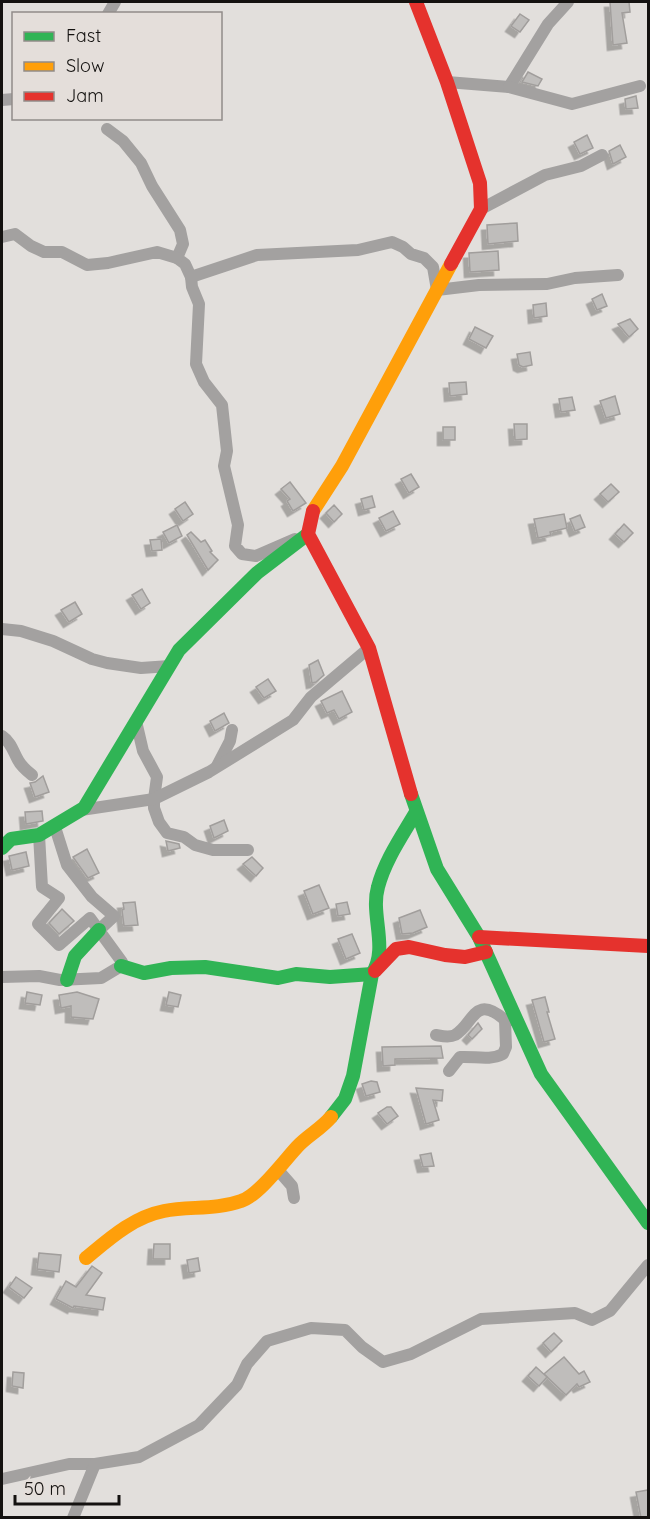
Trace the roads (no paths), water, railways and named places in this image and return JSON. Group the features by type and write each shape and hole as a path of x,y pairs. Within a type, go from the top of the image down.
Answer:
{"street":[{"path":"2,848 11,839 39,835 84,808 179,650 256,573 308,534 314,509 342,466 394,365 481,209 480,183 447,82 416,2"},
{"path":"509,87 548,24 568,2"},
{"path":"447,82 509,87 572,104 639,86"},
{"path":"107,129 123,141 141,164 180,230 183,244 177,258"},
{"path":"481,209 545,175 581,166 602,155"},
{"path":"2,237 15,234 44,252 62,252 87,265 108,263 157,252 177,258 185,264 198,304 196,364 204,382 222,405 225,418 227,451 224,466 238,525 235,546 242,554 256,556 308,534"},
{"path":"191,277 257,255 358,250 392,242 404,247 411,254 423,258 433,267 437,290"},
{"path":"437,290 479,285 547,284 575,278 618,274"},
{"path":"308,534 369,648 416,812 437,869 479,937 511,1020 541,1074 648,1223"},
{"path":"2,628 53,641 92,659 107,663 141,668 170,666"},
{"path":"81,810 153,799 216,767 293,720 311,697 369,648"},
{"path":"136,721 143,751 157,777 153,799 159,822 167,832 184,837 195,845 213,850 248,850"},
{"path":"216,767 224,755 232,730"},
{"path":"2,736 6,738 19,761 32,775"},
{"path":"86,1258 126,1226 163,1211 202,1209 243,1201 278,1170 298,1146 324,1125 345,1099 353,1076 380,937 376,897 380,876 416,812"},
{"path":"55,827 68,865 92,897 114,916 75,956 67,980"},
{"path":"39,835 42,887 59,898 38,924 59,945 90,918 122,962 121,966"},
{"path":"479,937 648,946"},
{"path":"2,977 39,976 67,980 101,978 121,966 144,973 171,968 205,967 279,978 296,974 330,978 374,973 396,950 409,947 465,957 486,952"},
{"path":"436,1035 449,1037 457,1034 478,1012 488,1009 511,1020"},
{"path":"449,1071 460,1057 493,1059 503,1054 511,1020"},
{"path":"278,1170 292,1186 294,1198"},
{"path":"2,1479 69,1464 95,1464 139,1457 199,1425 237,1384 247,1364 267,1341 311,1328 345,1330 362,1347 383,1362 411,1354 481,1319 575,1313 592,1320 610,1311 648,1264"},
{"path":"73,1518 95,1464"}]}
